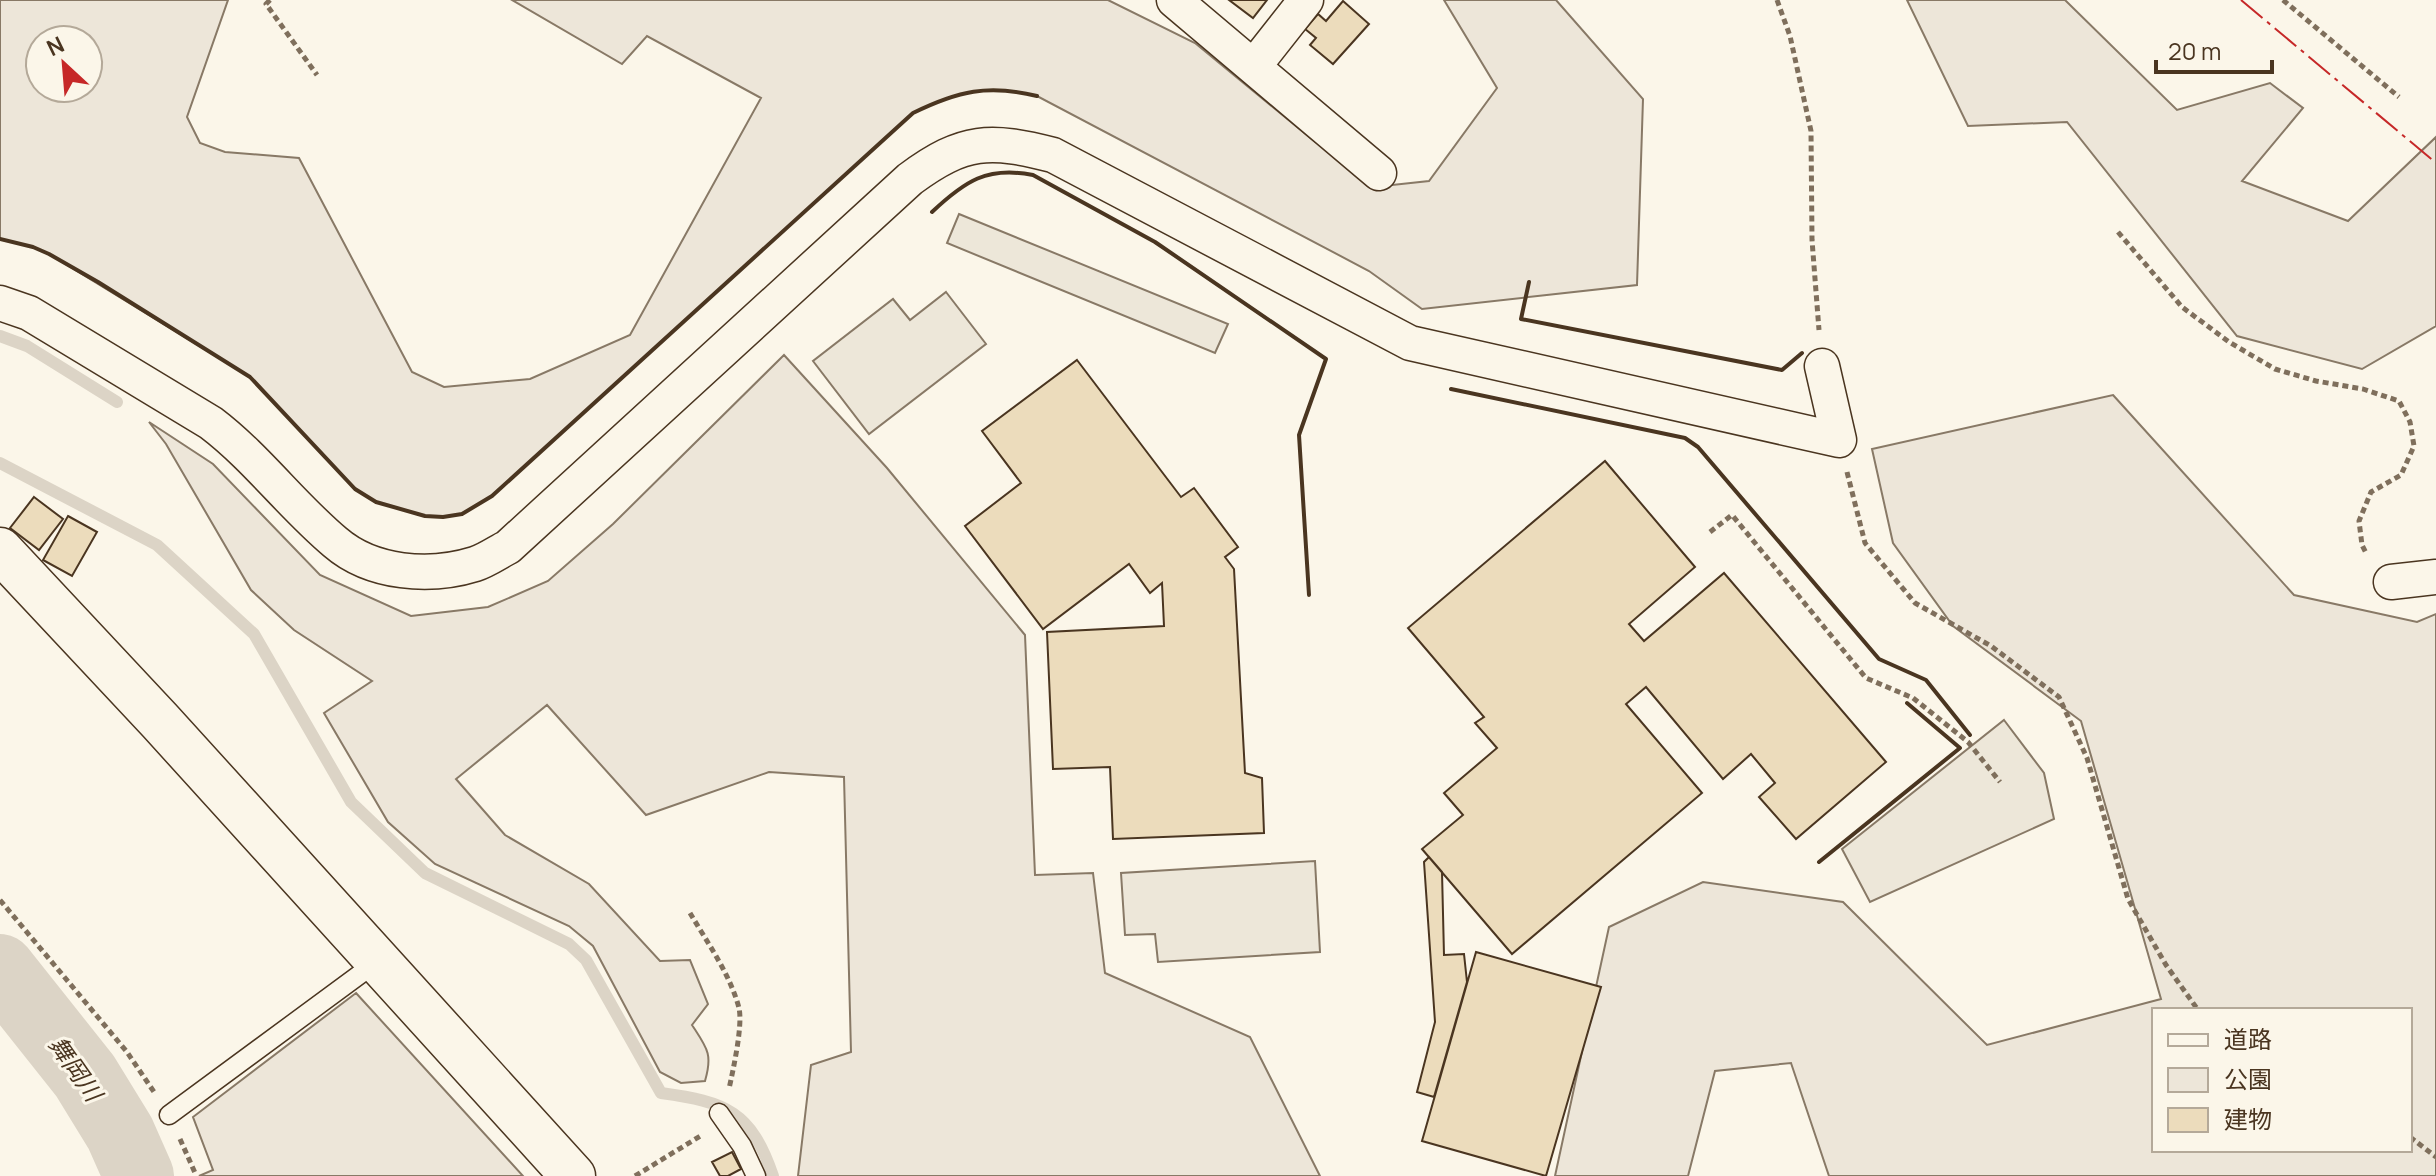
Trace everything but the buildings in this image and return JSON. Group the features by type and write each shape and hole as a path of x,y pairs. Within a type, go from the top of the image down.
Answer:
{"street":[{"path":"1174,0 1379,173"},
{"path":"1254,66 1306,0"},
{"path":"0,303 29,313 211,423 236,442 336,544 367,562 393,570 439,571 477,563 508,547 910,179 939,157 975,144 1017,146 1053,155 1410,343 1839,440 1822,366"},
{"path":"0,550 160,721 573,1176"},
{"path":"2391,582 2436,577"}],"lane":[{"path":"169,1115 378,961"},
{"path":"719,1113 742,1146 756,1176"}],"path":[{"path":"270,0 266,4 317,75"},
{"path":"1777,0 1790,36 1811,131 1812,240 1822,366"},
{"path":"2283,0 2399,97"},
{"path":"2118,232 2182,307 2229,342 2275,369 2316,381 2363,389 2399,401 2410,422 2414,446 2401,475 2371,492 2359,521 2362,545 2374,568 2391,582"},
{"path":"1839,440 1865,543 1915,603 1991,646 2059,697 2087,758 2128,899 2166,965 2197,1008"},
{"path":"1710,532 1732,515 1866,678 1913,698 1968,742 2000,782"},
{"path":"0,900 127,1052 169,1115 196,1175"},
{"path":"635,1176 701,1137 726,1103 735,1062 740,1010 721,966 690,913"},
{"path":"2412,1139 2436,1157"}],"green space":[{"path":"0,0 228,0 187,117 200,143 225,152 299,158 412,372 444,387 530,379 630,335 761,98 647,36 622,64 512,0 1108,0 1195,43 1314,141 1383,186 1429,181 1497,88 1444,0 1556,0 1643,99 1637,285 1422,309 1369,271 1037,96 988,90 944,99 913,113 492,496 462,514 443,517 425,516 376,502 355,489 250,377 33,247 0,239"},
{"path":"1907,0 2065,0 2177,110 2270,83 2303,108 2242,181 2348,221 2436,137 2436,326 2362,369 2237,336 2067,122 1968,126"},
{"path":"784,355 887,468 1025,635 1035,875 1093,873 1105,973 1250,1037 1320,1176 798,1176 811,1065 851,1052 844,777 769,772 646,815 547,705 456,779 505,835 589,884 660,961 690,960 708,1004 692,1025 705,1046 708,1064 705,1081 681,1083 660,1072 593,946 569,926 435,864 388,822 324,713 372,681 294,630 251,590 166,444 149,422 213,464 320,575 411,616 488,607 548,581 613,524"},
{"path":"2113,395 2294,595 2417,622 2436,614 2436,1176 1829,1176 1791,1063 1715,1071 1688,1176 1555,1176 1609,927 1703,882 1843,902 1987,1045 2161,999 2081,721 1953,626 1893,543 1872,449"},
{"path":"356,993 523,1176 199,1176 213,1170 193,1117"}],"shaded area":[{"path":"959,214 1228,324 1215,353 947,243"},
{"path":"946,292 986,344 869,434 813,361 893,299 910,320"},
{"path":"2004,720 2044,773 2054,819 1870,902 1842,849"},
{"path":"1315,861 1320,952 1158,962 1155,934 1125,935 1121,873"}],"waterway":[{"path":"0,336 27,346 117,402"},
{"path":"0,463 157,545 254,634 351,802 425,873 569,944 586,960 661,1093 703,1101 733,1114 755,1137 773,1176"},
{"name":"舞岡川","path":"0,969 85,1076 120,1133 139,1176"}],"wall":[{"path":"0,239 49,254 250,377 355,489 376,502 425,516 443,517 462,514 492,496 913,113 944,99 988,90 1037,96"},
{"path":"932,212 955,192 978,178 1002,173 1033,175 1155,242 1326,359 1299,435 1309,595"},
{"path":"1529,282 1521,319 1782,370 1802,353"},
{"path":"1451,389 1685,438 1698,447 1879,659 1926,680 1970,735"},
{"path":"1819,862 1960,748 1907,703"}],"power":[{"path":"2241,0 2436,163"}]}
